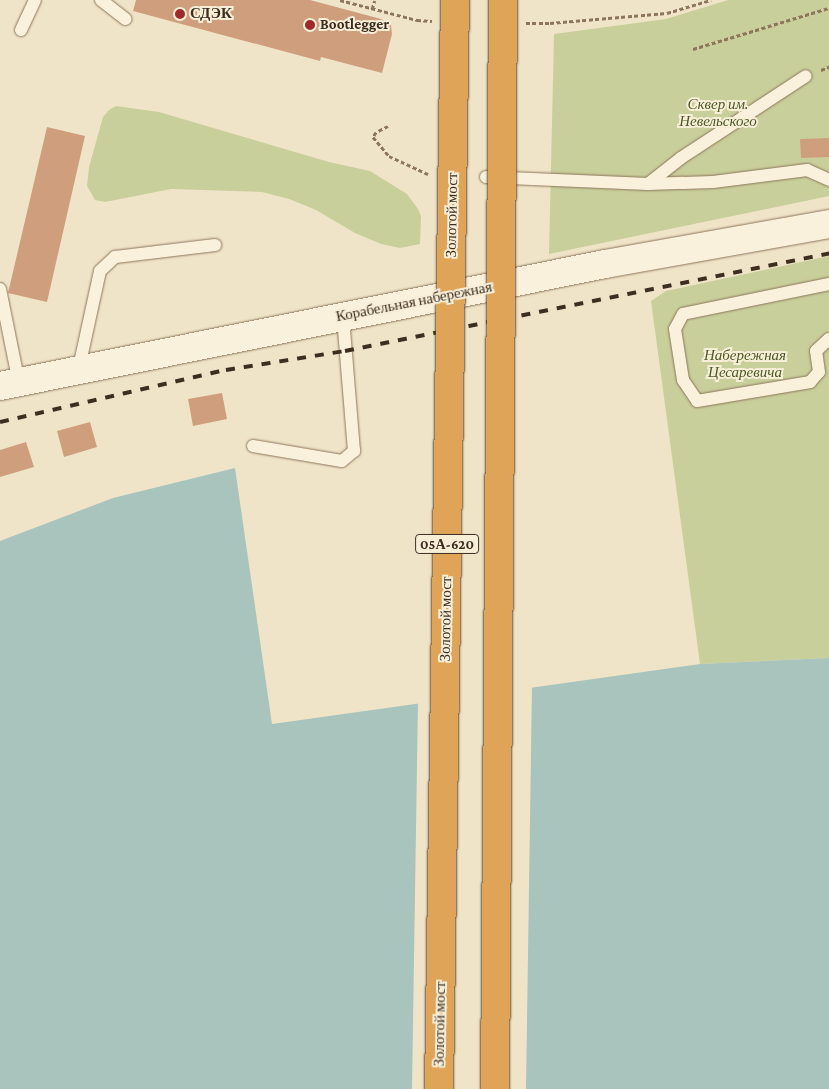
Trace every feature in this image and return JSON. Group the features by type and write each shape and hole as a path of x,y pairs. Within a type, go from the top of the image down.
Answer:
{"highway":[{"name":"Золотой мост","path":"439,1089 455,0"},
{"name":"05А-620","path":"495,1089 503,0"}],"main road":[{"name":"Корабельная набережная","path":"9,384 78,372 605,264 829,224"}],"lane":[{"path":"21,30 35,0"},
{"path":"101,0 125,20"},
{"path":"648,184 681,158 806,76"},
{"path":"486,177 648,184 713,182 807,170 829,180"},
{"path":"78,372 100,271 115,257 215,246"},
{"path":"829,284 683,314 676,329 684,380 697,401 810,382 819,372 816,351 829,339"},
{"path":"0,289 9,384"},
{"path":"253,446 342,461 354,451 343,317"}],"path":[{"path":"340,0 417,20 436,21"},
{"path":"372,8 375,0"},
{"path":"522,22 550,23 667,13 711,0"},
{"path":"693,49 829,8"},
{"path":"388,126 376,132 373,137 389,156 424,174 432,174"}],"green space":[{"name":"Сквер им. Невельского","path":"728,0 829,0 829,196 549,254 554,34 666,19"},
{"path":"116,106 159,112 329,162 370,171 407,194 418,209 421,216 420,244 400,248 381,244 355,233 316,210 289,199 262,192 171,189 105,202 95,200 87,186 89,167 103,117"},
{"name":"Набережная Цесаревича","path":"829,256 829,658 700,664 651,301 666,291"}],"water":[{"path":"235,468 272,724 700,664 829,658 829,1089 0,1089 0,541 113,498"}],"pier":[{"path":"532,685 526,1089 412,1089 418,701"}],"building":[{"path":"136,0 310,0 381,19 391,25 392,34 382,73 321,57 320,61 133,11"},
{"path":"47,127 85,136 47,302 8,293"},
{"path":"829,138 829,157 801,158 800,139"},
{"path":"222,393 227,419 193,426 188,399"},
{"path":"90,422 97,447 64,457 57,431"},
{"path":"26,442 34,467 0,477 0,450"}],"railway":[{"path":"0,422 226,370 345,351 829,253"}],"place":[{"name":"СДЭК","path":"180,14"},
{"name":"Bootlegger","path":"310,25"}]}
